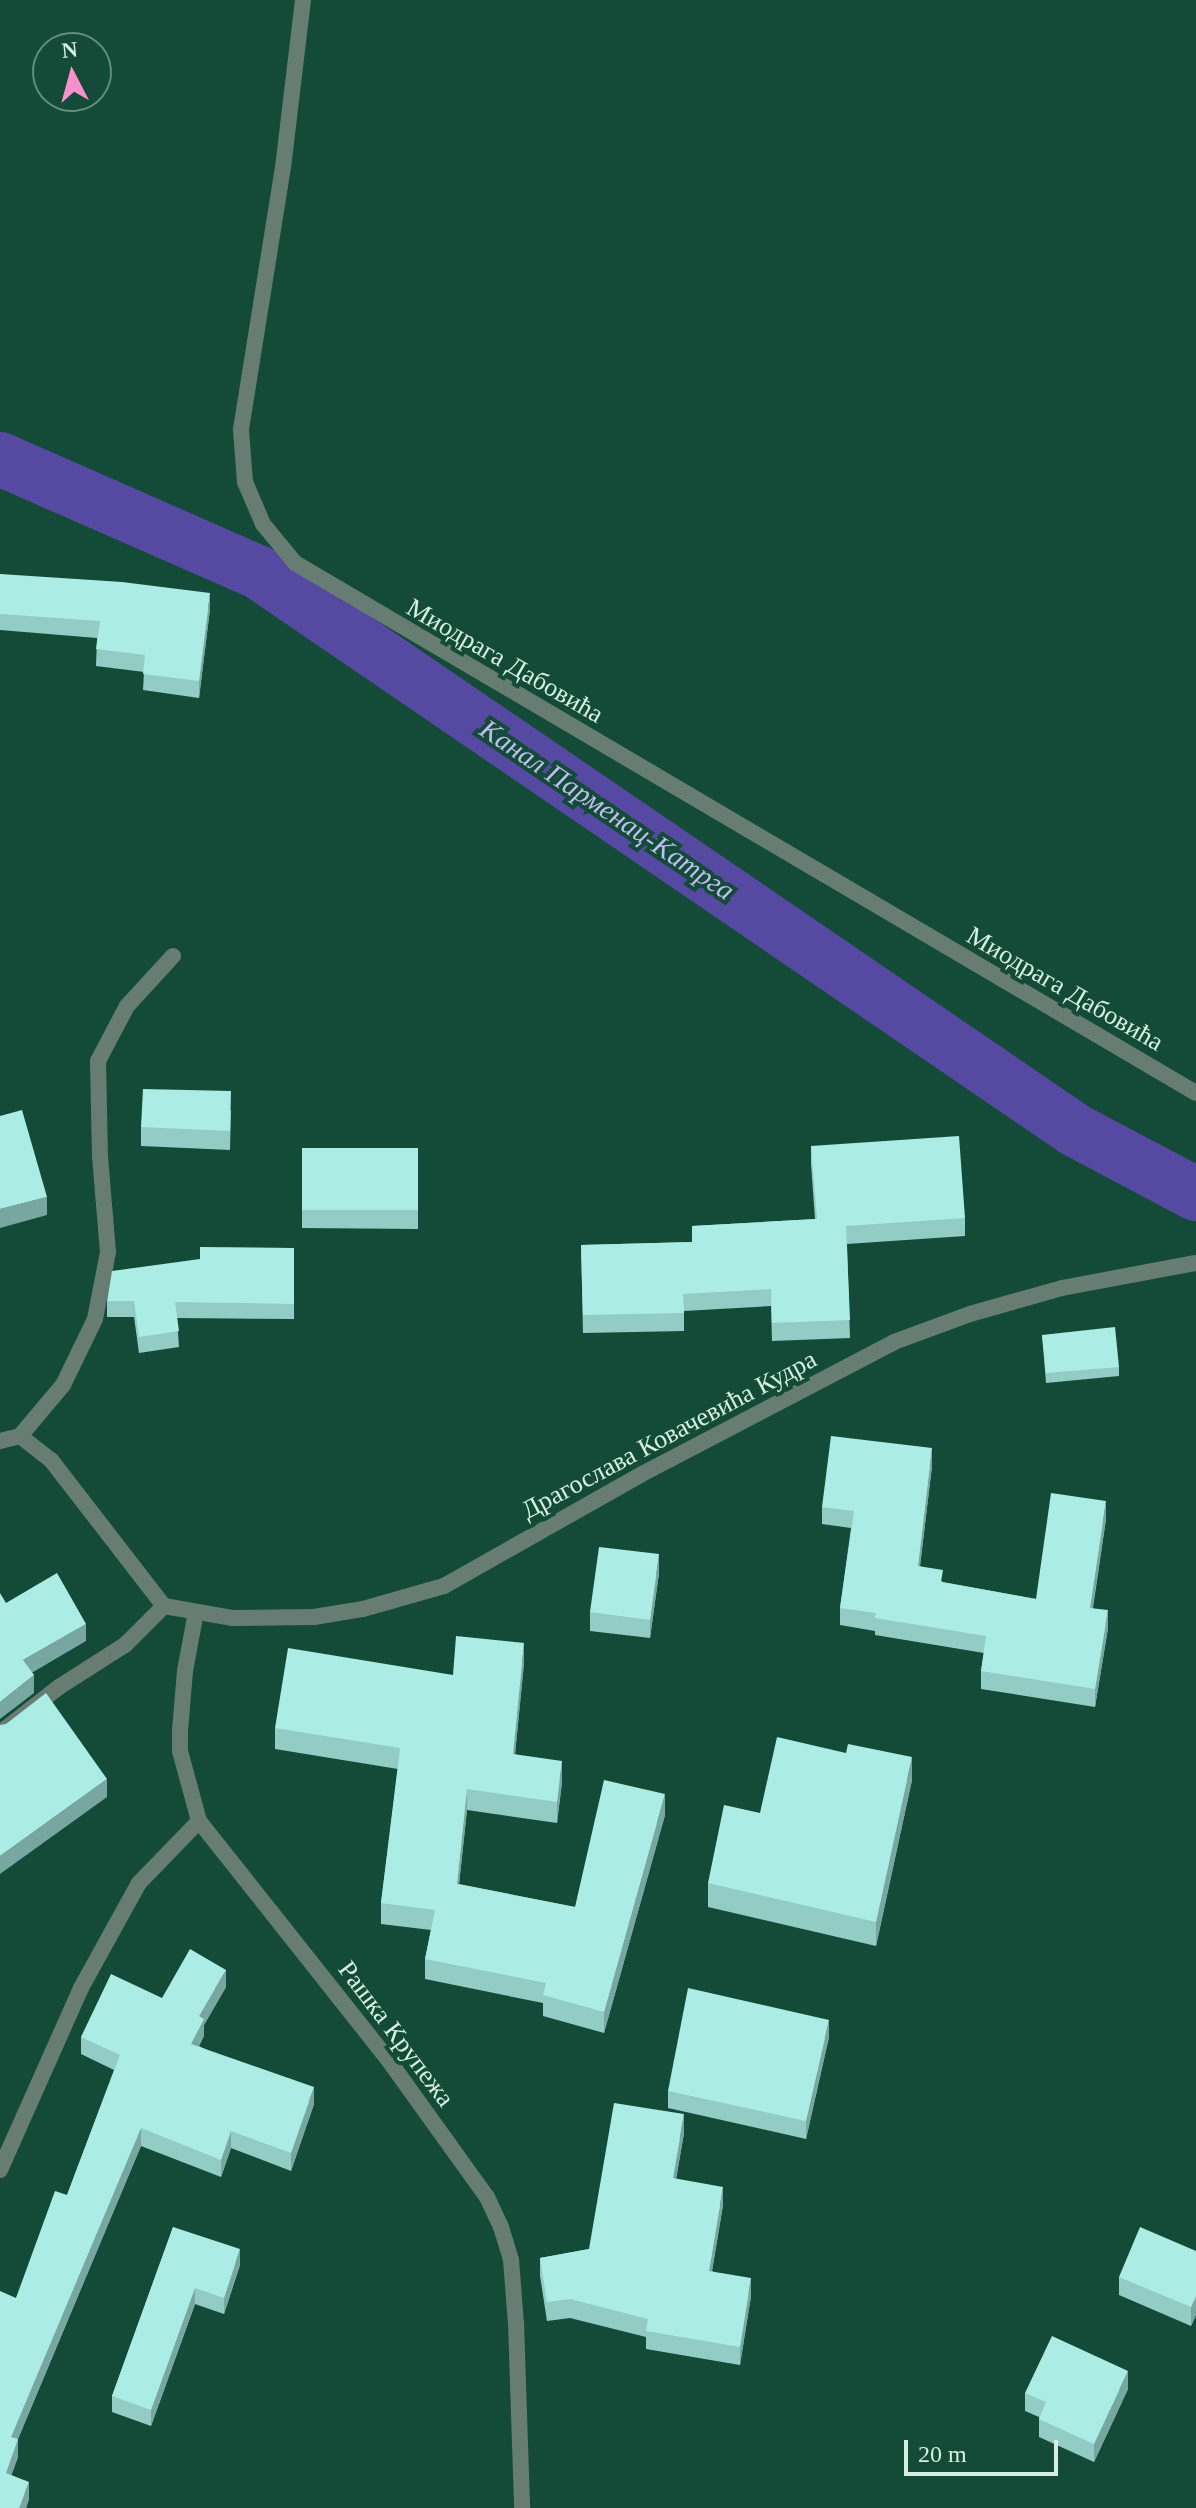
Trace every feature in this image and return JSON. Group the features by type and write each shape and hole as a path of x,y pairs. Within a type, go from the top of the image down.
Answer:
{"street":[{"name":"Миодрага Дабовића","path":"303,0 283,167 241,430 245,482 263,524 295,563 389,622 1196,1093"},
{"path":"0,1441 20,1436 63,1385 95,1319 108,1252 100,1157 98,1061 127,1006 173,956"},
{"name":"Драгослава Ковачевића Кудра","path":"164,1606 233,1618 314,1617 363,1609 444,1586 642,1474 894,1342 970,1314 1062,1288 1196,1263"},
{"path":"0,1733 59,1687 125,1645 164,1606 51,1460 20,1436"},
{"name":"Рашка Крупежа","path":"196,1612 185,1671 180,1751 199,1821 387,2058 487,2197 511,2260 521,2420 522,2508"},
{"path":"0,2170 81,1988 139,1883 199,1821"}],"building":[{"path":"0,574 122,582 210,593 199,681 143,674 145,655 96,649 100,621 0,614"},
{"path":"143,1089 231,1091 230,1131 141,1127"},
{"path":"22,1110 47,1197 0,1209 0,1116"},
{"path":"959,1136 965,1218 846,1226 850,1320 772,1323 771,1289 683,1294 684,1313 583,1315 581,1245 692,1242 692,1226 817,1219 811,1146"},
{"path":"302,1148 418,1148 418,1210 302,1210"},
{"path":"200,1247 294,1248 294,1304 175,1302 179,1331 139,1337 134,1301 107,1301 112,1271 200,1259"},
{"path":"1115,1327 1119,1367 1046,1373 1042,1335"},
{"path":"831,1436 932,1448 918,1566 943,1570 941,1582 1036,1599 1051,1493 1106,1501 1090,1608 1108,1610 1095,1689 981,1671 986,1636 875,1618 876,1613 840,1608 854,1511 822,1507"},
{"path":"599,1547 659,1554 650,1620 590,1612"},
{"path":"57,1573 86,1624 23,1660 34,1675 0,1702 0,1593 6,1603"},
{"path":"456,1636 524,1643 513,1754 562,1761 557,1802 467,1789 457,1884 575,1907 604,1780 665,1794 604,2012 543,1995 546,1983 425,1959 435,1910 381,1903 400,1748 275,1728 288,1648 453,1675"},
{"path":"46,1693 107,1779 0,1856 0,1725 6,1724"},
{"path":"777,1737 846,1753 848,1744 912,1757 876,1922 708,1883 724,1805 760,1813"},
{"path":"190,1949 226,1970 199,2016 204,2019 191,2044 314,2087 291,2153 231,2131 221,2160 141,2128 11,2437 18,2439 6,2473 29,2482 19,2508 0,2508 0,2291 16,2298 55,2191 67,2195 120,2055 81,2037 111,1974 162,1998"},
{"path":"688,1988 829,2020 806,2121 668,2091"},
{"path":"614,2103 684,2114 673,2178 723,2187 709,2271 751,2278 740,2347 646,2331 648,2319 570,2299 547,2302 540,2258 589,2249"},
{"path":"173,2227 240,2249 224,2298 195,2288 151,2410 112,2396"},
{"path":"1140,2227 1196,2251 1196,2296 1191,2307 1119,2277"},
{"path":"1052,2336 1128,2371 1094,2444 1039,2419 1046,2402 1025,2393"}],"waterway":[{"name":"Канал Парменац-Катрга","path":"0,459 258,572 1075,1130 1196,1194"}]}
